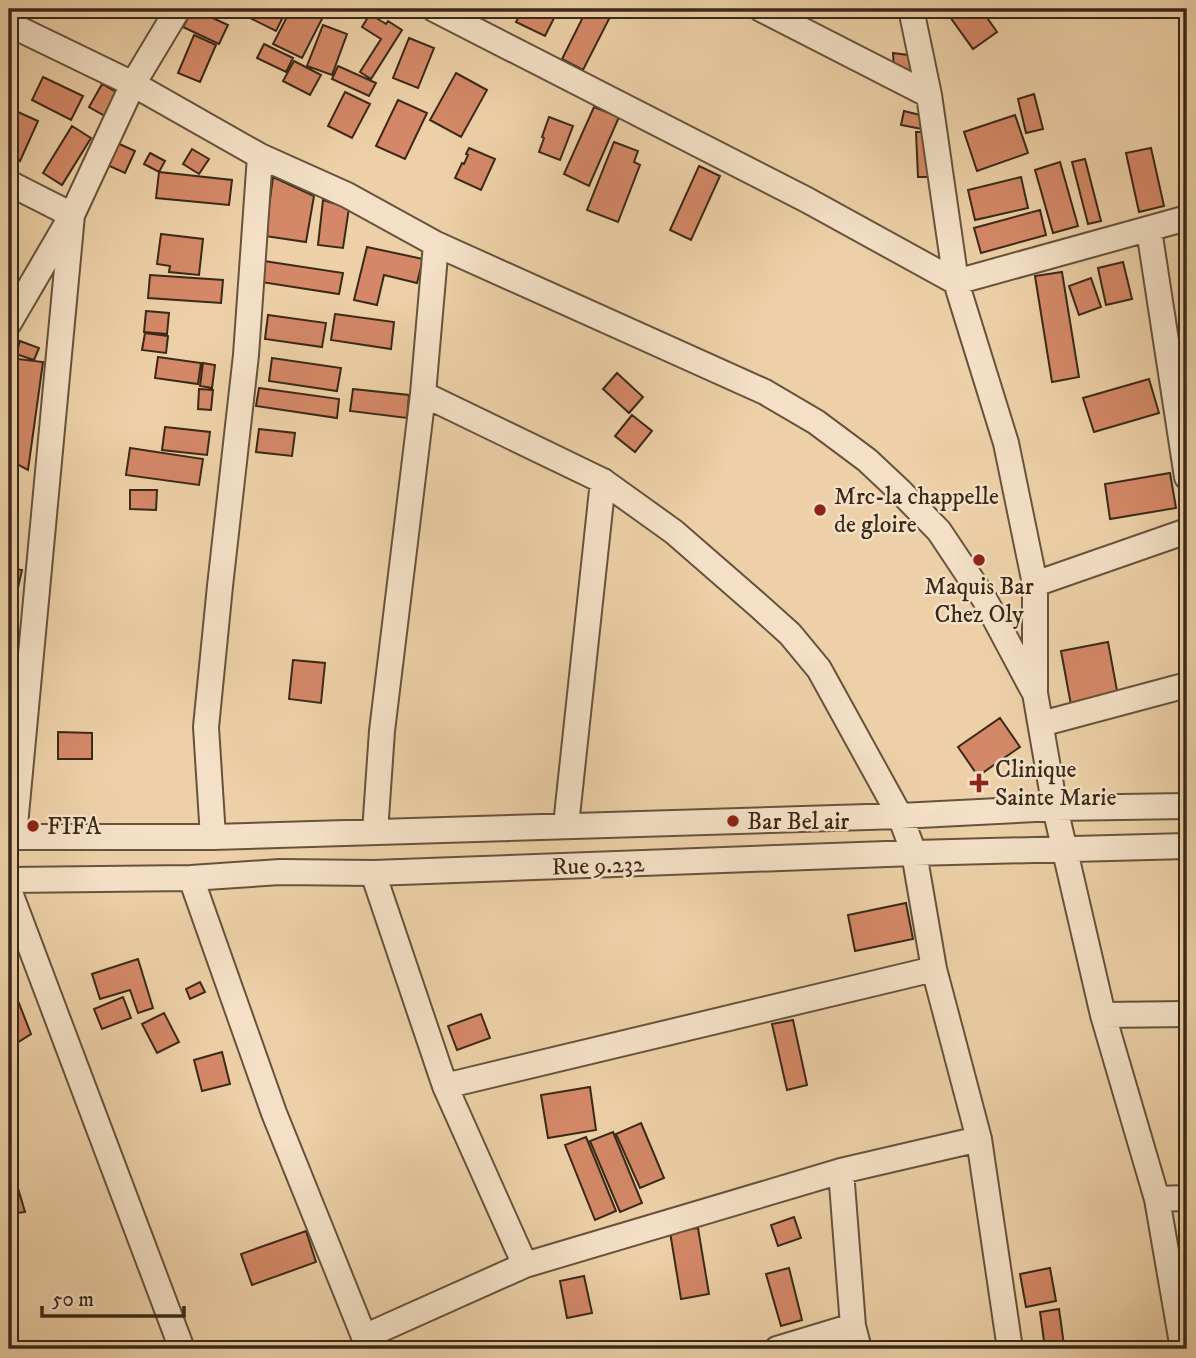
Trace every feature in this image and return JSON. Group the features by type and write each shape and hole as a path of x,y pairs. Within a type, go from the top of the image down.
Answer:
{"street":[{"path":"9,323 72,215 133,84 178,9"},
{"path":"434,9 807,200 956,282 1187,218"},
{"path":"761,9 929,95"},
{"path":"911,9 929,95 956,282 1006,443 1035,584 1035,693 1055,808 1103,1015 1157,1199 1183,1349"},
{"path":"9,24 133,84 260,156 347,195 436,244 765,392 827,430 867,460 939,531 985,600 1035,693"},
{"path":"213,837 206,727 246,355 260,156"},
{"path":"9,183 72,215"},
{"path":"11,836 72,215"},
{"path":"1150,230 1187,477"},
{"path":"375,832 382,731 423,394 436,244"},
{"path":"423,394 603,481 674,532 760,606 790,634 819,669 900,816 914,853 934,970 979,1139 1010,1349"},
{"path":"566,825 603,481"},
{"path":"1035,584 1187,531"},
{"path":"1041,724 1187,685"},
{"name":"Rue 9.232","path":"11,836 213,837 900,816 1055,808 1187,806"},
{"name":"Rue 9.232","path":"9,880 191,878 280,872 373,873 1187,846"},
{"path":"373,873 445,1086 525,1265"},
{"path":"191,878 274,1113 367,1343 525,1265 841,1171 979,1139"},
{"path":"9,890 182,1349"},
{"path":"445,1086 934,970"},
{"path":"1103,1015 1187,1014"},
{"path":"777,1349 856,1337 841,1171"},
{"path":"1157,1199 1187,1198"}],"building":[{"path":"193,9 228,25 219,44 183,27"},
{"path":"247,9 259,9 282,19 276,31 244,15"},
{"path":"291,9 327,9 302,58 273,44"},
{"path":"523,9 555,9 552,15 555,16 545,36 516,22"},
{"path":"587,9 610,17 583,70 562,59"},
{"path":"961,9 981,9 997,32 973,49 950,17"},
{"path":"370,14 402,30 371,79 360,72 381,39 362,27"},
{"path":"323,25 347,34 332,75 307,66"},
{"path":"194,35 216,45 200,82 178,73"},
{"path":"409,38 434,48 418,88 393,78"},
{"path":"264,44 293,58 286,72 257,58"},
{"path":"893,53 908,55 912,76 894,70"},
{"path":"294,61 321,75 310,95 283,81"},
{"path":"338,66 376,83 369,96 332,79"},
{"path":"456,73 487,90 461,137 430,120"},
{"path":"43,77 83,96 71,120 32,100"},
{"path":"102,84 118,93 105,116 89,107"},
{"path":"345,92 370,104 352,138 328,126"},
{"path":"1034,94 1043,129 1026,133 1018,99"},
{"path":"398,100 427,113 405,159 376,146"},
{"path":"594,107 619,117 589,186 564,174"},
{"path":"904,111 924,116 922,129 901,125"},
{"path":"18,112 38,121 20,161 9,155 15,136 9,132"},
{"path":"1015,115 1028,153 977,171 964,132"},
{"path":"549,117 573,126 560,160 539,152"},
{"path":"72,126 91,138 62,185 43,173"},
{"path":"916,132 931,132 934,177 918,177"},
{"path":"115,142 135,151 125,173 105,164"},
{"path":"614,142 638,151 634,162 640,165 618,222 587,210"},
{"path":"469,148 495,159 481,190 455,178 462,163 464,164"},
{"path":"1151,148 1164,206 1139,212 1126,153"},
{"path":"192,149 209,159 199,174 183,164"},
{"path":"150,153 165,161 159,172 144,164"},
{"path":"1085,159 1101,221 1088,224 1072,162"},
{"path":"1060,162 1078,226 1053,233 1035,170"},
{"path":"699,166 720,176 691,240 670,230"},
{"path":"159,172 232,180 229,205 156,198"},
{"path":"273,177 314,196 306,242 265,236"},
{"path":"1021,177 1028,208 975,220 968,190"},
{"path":"323,200 349,208 343,248 318,245"},
{"path":"1040,210 1046,235 981,253 974,228"},
{"path":"161,234 203,239 199,275 169,272 170,266 157,264"},
{"path":"367,247 423,259 417,283 384,275 377,305 354,300"},
{"path":"264,261 343,273 339,294 261,282"},
{"path":"1123,262 1132,299 1106,305 1098,268"},
{"path":"1062,272 1079,377 1052,382 1035,276"},
{"path":"150,275 223,280 221,303 148,298"},
{"path":"1091,278 1101,307 1079,315 1069,286"},
{"path":"146,311 169,313 167,334 144,332"},
{"path":"335,314 394,322 391,349 331,340"},
{"path":"268,315 326,323 322,347 265,339"},
{"path":"145,333 168,336 166,353 142,350"},
{"path":"20,341 39,348 34,360 16,354"},
{"path":"158,357 201,363 198,384 155,378"},
{"path":"10,358 43,362 28,470 9,460"},
{"path":"272,358 341,368 337,391 269,381"},
{"path":"203,363 215,365 212,388 200,386"},
{"path":"617,373 643,397 629,413 603,389"},
{"path":"1149,379 1159,413 1094,432 1083,398"},
{"path":"259,388 339,399 337,418 256,406"},
{"path":"199,389 213,390 211,410 198,409"},
{"path":"353,389 409,395 407,418 350,411"},
{"path":"632,415 652,431 635,452 615,436"},
{"path":"165,427 210,432 207,455 162,450"},
{"path":"259,429 295,433 292,456 256,452"},
{"path":"130,448 203,459 199,485 126,475"},
{"path":"1170,473 1176,508 1110,519 1105,484"},
{"path":"130,490 157,490 156,510 130,509"},
{"path":"9,568 22,570 17,592 9,591"},
{"path":"1108,642 1118,696 1071,705 1061,651"},
{"path":"293,660 325,663 321,703 289,699"},
{"path":"1000,718 1020,747 978,776 958,747"},
{"path":"58,732 92,733 92,759 58,759"},
{"path":"906,903 913,939 855,951 848,915"},
{"path":"138,959 153,1008 138,1013 130,990 100,999 92,974"},
{"path":"200,982 205,992 190,999 186,989"},
{"path":"13,988 31,1034 9,1048 9,990"},
{"path":"123,997 131,1018 102,1029 94,1009"},
{"path":"164,1013 179,1042 157,1053 142,1024"},
{"path":"481,1014 490,1038 457,1050 448,1026"},
{"path":"793,1020 807,1085 787,1090 772,1024"},
{"path":"222,1052 230,1084 202,1091 194,1060"},
{"path":"590,1087 596,1130 548,1138 541,1095"},
{"path":"641,1123 664,1178 640,1188 616,1134"},
{"path":"613,1132 642,1203 620,1212 590,1141"},
{"path":"586,1137 616,1211 595,1220 565,1145"},
{"path":"9,1158 25,1212 9,1214"},
{"path":"794,1217 801,1238 778,1246 771,1225"},
{"path":"698,1228 709,1294 681,1299 670,1232"},
{"path":"306,1231 316,1262 252,1285 241,1254"},
{"path":"789,1268 802,1320 781,1326 766,1274"},
{"path":"1050,1268 1056,1301 1026,1307 1020,1274"},
{"path":"584,1276 592,1313 567,1318 560,1281"},
{"path":"1059,1309 1064,1345 1045,1348 1040,1312"}],"place":[{"name":"Mrc-la chappelle de gloire","path":"820,510"},
{"name":"Maquis Bar Chez Oly","path":"979,560"},
{"name":"Clinique Sainte Marie","path":"979,783"},
{"name":"Bar Bel air","path":"733,821"},
{"name":"FIFA","path":"33,826"}]}
